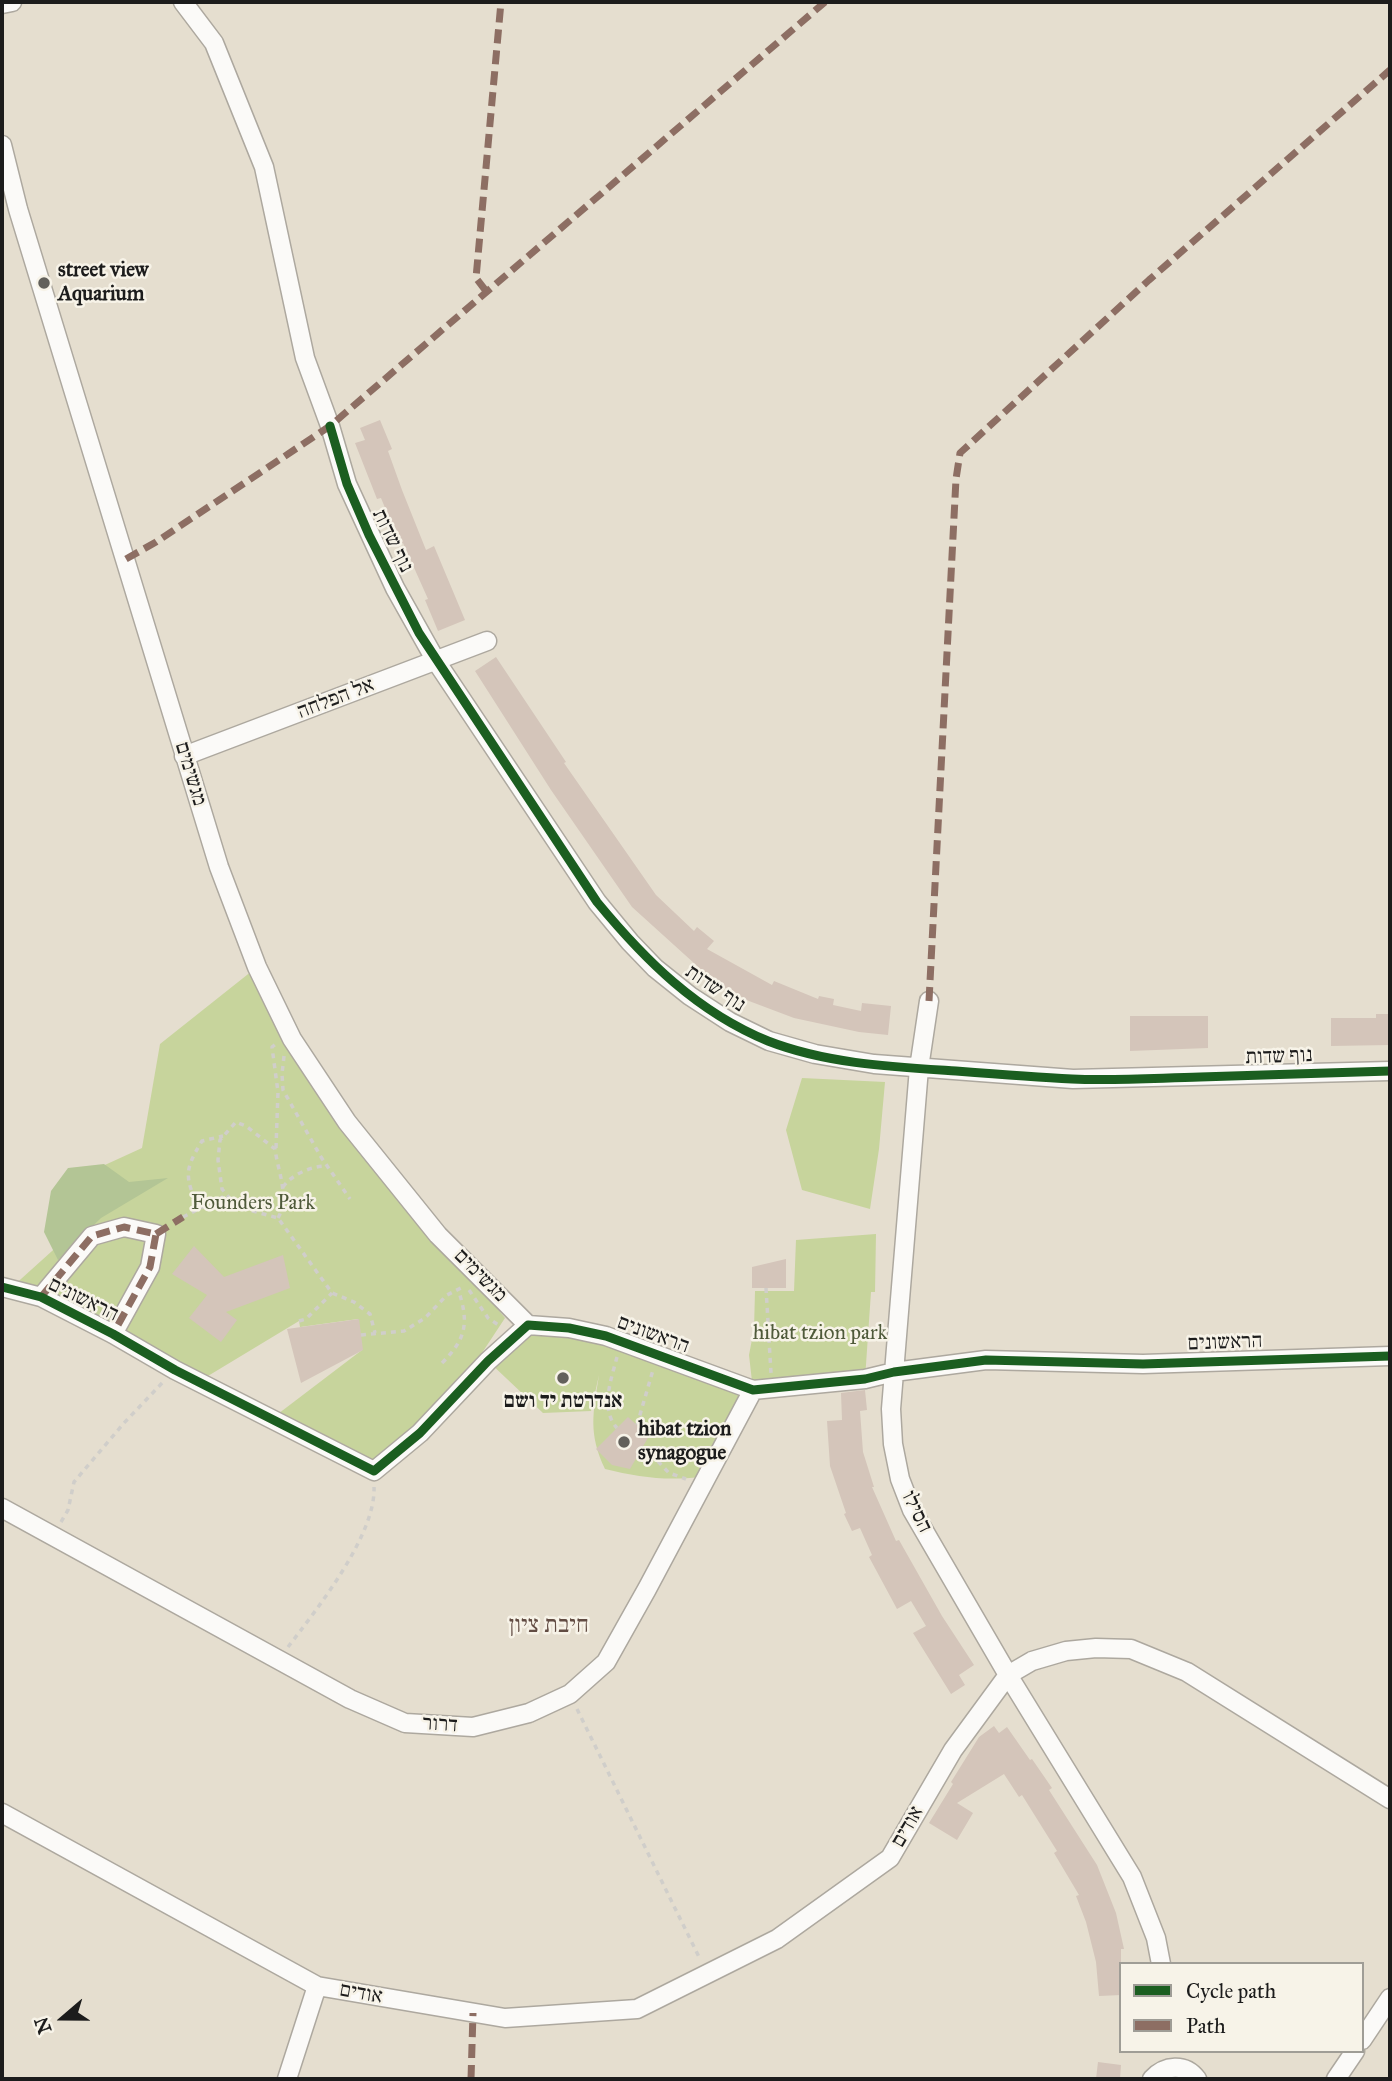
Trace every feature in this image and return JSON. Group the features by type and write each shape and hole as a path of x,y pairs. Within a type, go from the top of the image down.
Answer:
{"street":[{"path":"2,4 12,2"},
{"name":"נוף שדות","path":"183,2 214,43 264,167 305,358 330,426 347,484 369,535 436,661 597,902 655,968 690,996 730,1022 769,1041 815,1054 874,1064 1086,1079 1390,1071"},
{"name":"מגשימים","path":"2,145 18,209 184,756 219,867 257,967 292,1039 347,1122 438,1235 528,1325"},
{"name":"אל הפלחה","path":"184,756 487,641"},
{"name":"הסילו","path":"929,1001 919,1068 891,1409 893,1444 900,1479 912,1510 1008,1675 1132,1877 1153,1928 1161,1962"},
{"path":"41,1297 92,1236 124,1227 156,1234 150,1268 113,1334"},
{"name":"הראשונים","path":"2,1287 41,1297 175,1370 373,1471"},
{"path":"373,1471 421,1433 488,1361 528,1325"},
{"name":"הראשונים","path":"528,1325 569,1328 621,1341 753,1390 865,1379 894,1371 986,1360 1143,1364 1390,1356"},
{"name":"דרור","path":"2,1508 351,1699 405,1723 472,1727 529,1713 570,1695 606,1662 753,1390"},
{"name":"אודים","path":"2,1813 317,1986 505,2018 637,2009 777,1939 890,1858 953,1750 1008,1675 1032,1661 1066,1651 1131,1649 1187,1672 1390,1799"},
{"path":"287,2079 317,1986"},
{"path":"1364,2037 1390,1998"},
{"path":"1336,2079 1354,2053"},
{"path":"1152,2079 1175,2059 1197,2079"}],"path":[{"path":"278,1218 283,1209 283,1187 275,1149 278,1092 272,1047 278,1042 292,1039"},
{"path":"292,1039 284,1054 283,1090 326,1166 350,1199"},
{"path":"275,1149 246,1126 236,1122 220,1140 218,1160 222,1189 242,1208 278,1218 332,1293 363,1307 370,1314 376,1333"},
{"path":"198,1209 188,1181 189,1163 202,1141 223,1136"},
{"path":"283,1187 296,1175 326,1166"},
{"path":"183,1217 227,1195"},
{"path":"361,1335 404,1331 425,1318 447,1294 467,1285 479,1308 500,1326"},
{"path":"766,1288 772,1388"},
{"path":"442,1363 462,1340 465,1314 458,1289"},
{"path":"299,1321 306,1318 332,1293"},
{"path":"617,1428 610,1420 607,1410 621,1341"},
{"path":"637,1424 657,1355"},
{"path":"52,1535 68,1510 74,1482 124,1423 175,1370"},
{"path":"651,1454 669,1473 687,1479 706,1480"},
{"path":"279,1660 321,1603 363,1533 375,1498 373,1471"},
{"path":"570,1695 707,1973"}],"green space":[{"name":"Founders Park","path":"257,967 367,1147 505,1318 449,1403 374,1471 270,1420 362,1350 358,1319 300,1327 299,1321 198,1382 11,1288 72,1233 72,1180 142,1148 160,1044"},
{"path":"802,1078 885,1082 870,1209 802,1190 786,1130"},
{"path":"104,1164 129,1182 168,1178 101,1218 58,1260 44,1232 51,1191 68,1168"},
{"name":"hibat tzion park","path":"876,1234 875,1292 871,1292 865,1379 753,1390 749,1355 754,1329 755,1291 794,1291 796,1240"},
{"path":"528,1325 606,1336 749,1398 699,1477 652,1478 605,1469 596,1444 593,1423 599,1375 591,1411 543,1413 488,1361"}],"building":[{"path":"380,420 392,449 388,451 426,550 434,546 465,620 438,631 425,600 428,599 403,543 400,544 381,498 377,499 355,443 365,440 360,428"},
{"path":"496,657 566,762 564,763 656,895 694,931 697,927 714,941 707,949 772,985 774,981 818,999 819,996 834,999 833,1005 861,1011 862,1003 891,1006 888,1035 859,1032 794,1018 749,1001 716,983 632,907 551,790 475,671"},
{"path":"1376,1014 1390,1014 1390,1045 1331,1046 1331,1018 1376,1018"},
{"path":"1130,1016 1208,1016 1208,1048 1130,1051"},
{"path":"194,1246 224,1277 283,1255 290,1288 226,1312 237,1320 221,1342 189,1318 207,1295 172,1274"},
{"path":"786,1259 786,1288 752,1288 752,1267"},
{"path":"359,1319 363,1350 301,1383 287,1329"},
{"path":"865,1390 867,1410 860,1411 863,1452 872,1487 896,1541 899,1540 942,1616 974,1665 959,1675 965,1685 951,1694 913,1633 926,1626 911,1601 897,1609 869,1557 872,1555 860,1528 852,1531 844,1514 846,1513 830,1466 827,1421 842,1420 841,1393"},
{"name":"hibat tzion synagogue","path":"628,1417 649,1436 630,1469 612,1465 596,1449"},
{"path":"994,1726 999,1733 1007,1727 1052,1788 1049,1790 1097,1865 1116,1913 1124,1949 1121,1949 1119,1962 1119,1995 1099,1996 1096,1962 1076,1896 1079,1895 1054,1853 1057,1851 1022,1795 1019,1797 1004,1774 957,1803 973,1813 957,1840 929,1823 979,1737"},
{"path":"1098,2062 1121,2065 1120,2079 1096,2079"}],"marked path":[{"path":"486,291 476,278 501,2"},
{"path":"126,559 156,542 330,426 825,2"},
{"path":"929,1001 956,479 960,453 1149,280 1390,70"},
{"path":"156,1234 183,1217"},
{"path":"41,1297 92,1236 124,1227 156,1234 150,1267 113,1334"},
{"path":"471,2079 473,2013"}],"cycle path":[{"path":"330,426 347,484 369,535 419,633 597,902 653,964 695,1000 718,1015 742,1029 790,1049 837,1060 909,1068 1104,1080 1390,1071"},
{"path":"2,1287 41,1297 175,1370 374,1471 420,1433 488,1361 528,1325 569,1328 606,1336 753,1390 865,1379 894,1372 986,1360 1143,1364 1390,1356"}],"place":[{"name":"street view Aquarium","path":"44,283"},
{"name":"אנדרטת יד ושם","path":"563,1378"},
{"name":"hibat tzion synagogue","path":"624,1442"}],"district":[{"name":"חיבת ציון","path":"549,1626"}]}
